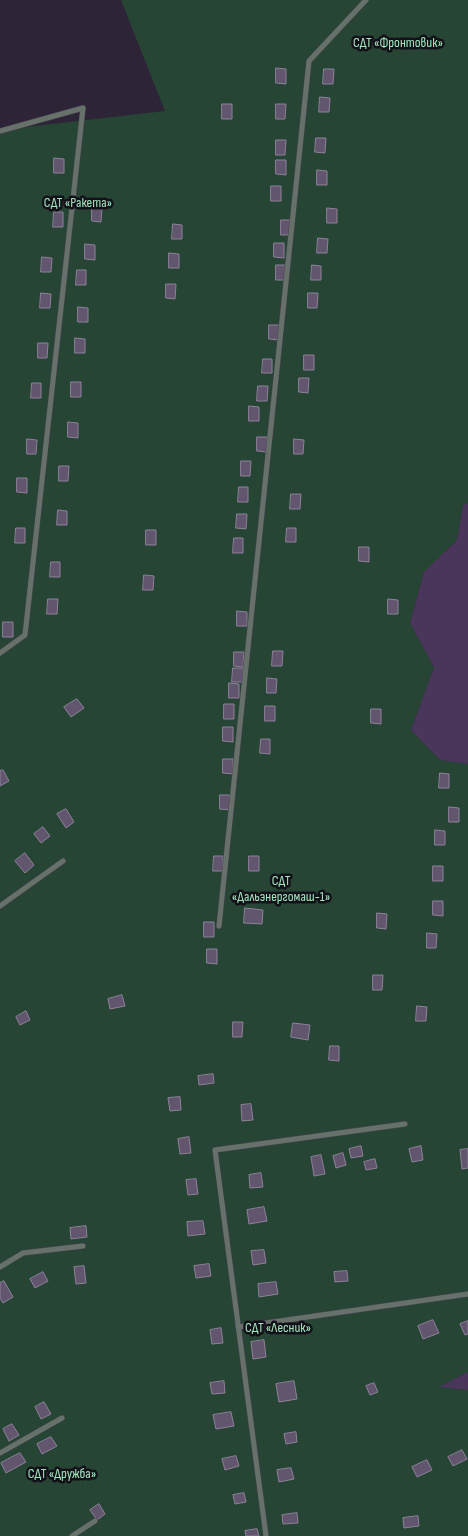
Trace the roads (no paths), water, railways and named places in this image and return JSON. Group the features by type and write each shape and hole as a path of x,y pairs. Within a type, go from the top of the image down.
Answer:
{"lane":[{"path":"219,926 309,61 366,0"},
{"path":"0,131 83,108 25,635 0,652"},
{"path":"0,906 63,861"},
{"path":"266,1536 215,1150 405,1124"},
{"path":"0,1267 23,1253 83,1246"},
{"path":"238,1327 468,1294"},
{"path":"0,1454 62,1418"},
{"path":"72,1536 95,1521"}],"park label":[{"name":"СДТ «Фронтовик»","path":"398,43"},
{"name":"СДТ «Ракета»","path":"78,203"},
{"name":"СДТ «Дальэнергомаш-1»","path":"281,890"},
{"name":"СДТ «Лесник»","path":"278,1328"},
{"name":"СДТ «Дружба»","path":"62,1474"}]}
